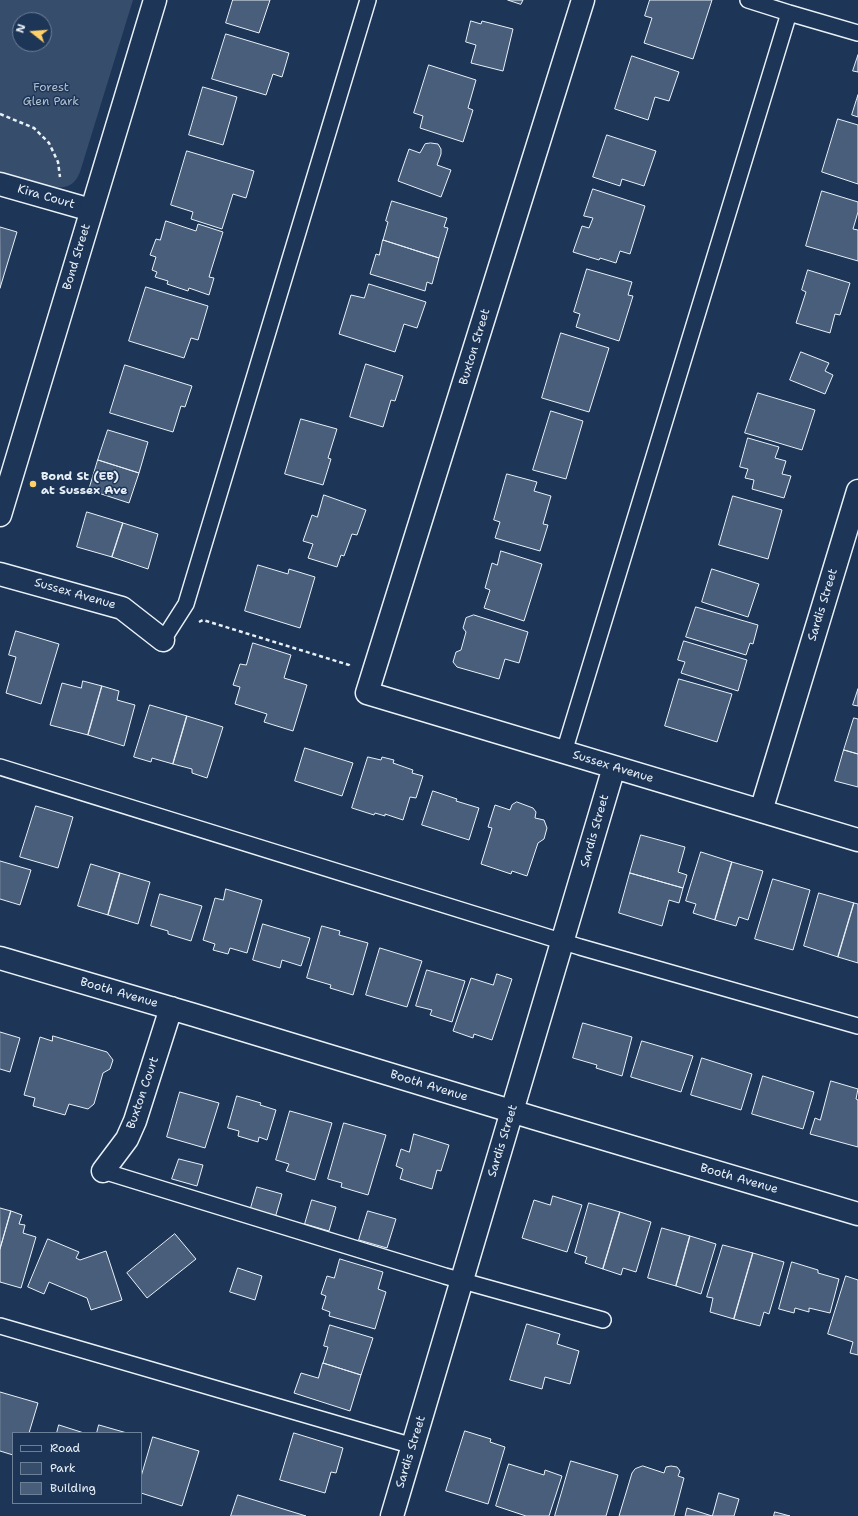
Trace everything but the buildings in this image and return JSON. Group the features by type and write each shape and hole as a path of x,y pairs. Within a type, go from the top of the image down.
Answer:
{"street":[{"name":"Bond Street","path":"0,515 155,0"},
{"name":"Buxton Street","path":"367,693 583,0"},
{"name":"Kira Court","path":"0,184 91,210"},
{"name":"Sardis Street","path":"761,811 858,491"},
{"name":"Sussex Avenue","path":"0,574 122,608 163,640"},
{"name":"Sussex Avenue","path":"367,693 858,840"},
{"name":"Sardis Street","path":"392,1516 614,767"},
{"name":"Booth Avenue","path":"0,958 858,1214"},
{"name":"Buxton Court","path":"103,1171 127,1139 135,1120 171,1008"}],"lane":[{"path":"163,640 186,604 368,0"},
{"path":"748,0 858,33"},
{"path":"564,752 789,13"},
{"path":"0,767 563,941 858,1026"},
{"path":"103,1171 462,1280 603,1320"},
{"path":"0,1326 413,1446"}],"path":[{"path":"0,114 34,128 49,144 58,162 61,184"},
{"path":"196,624 203,620 349,665"}],"green space":[{"name":"Forest Glen Park","path":"0,0 133,0 80,172 76,179 72,184 60,188 0,172"}],"place":[{"name":"Bond St (EB) at Sussex Ave","path":"33,484"}]}
